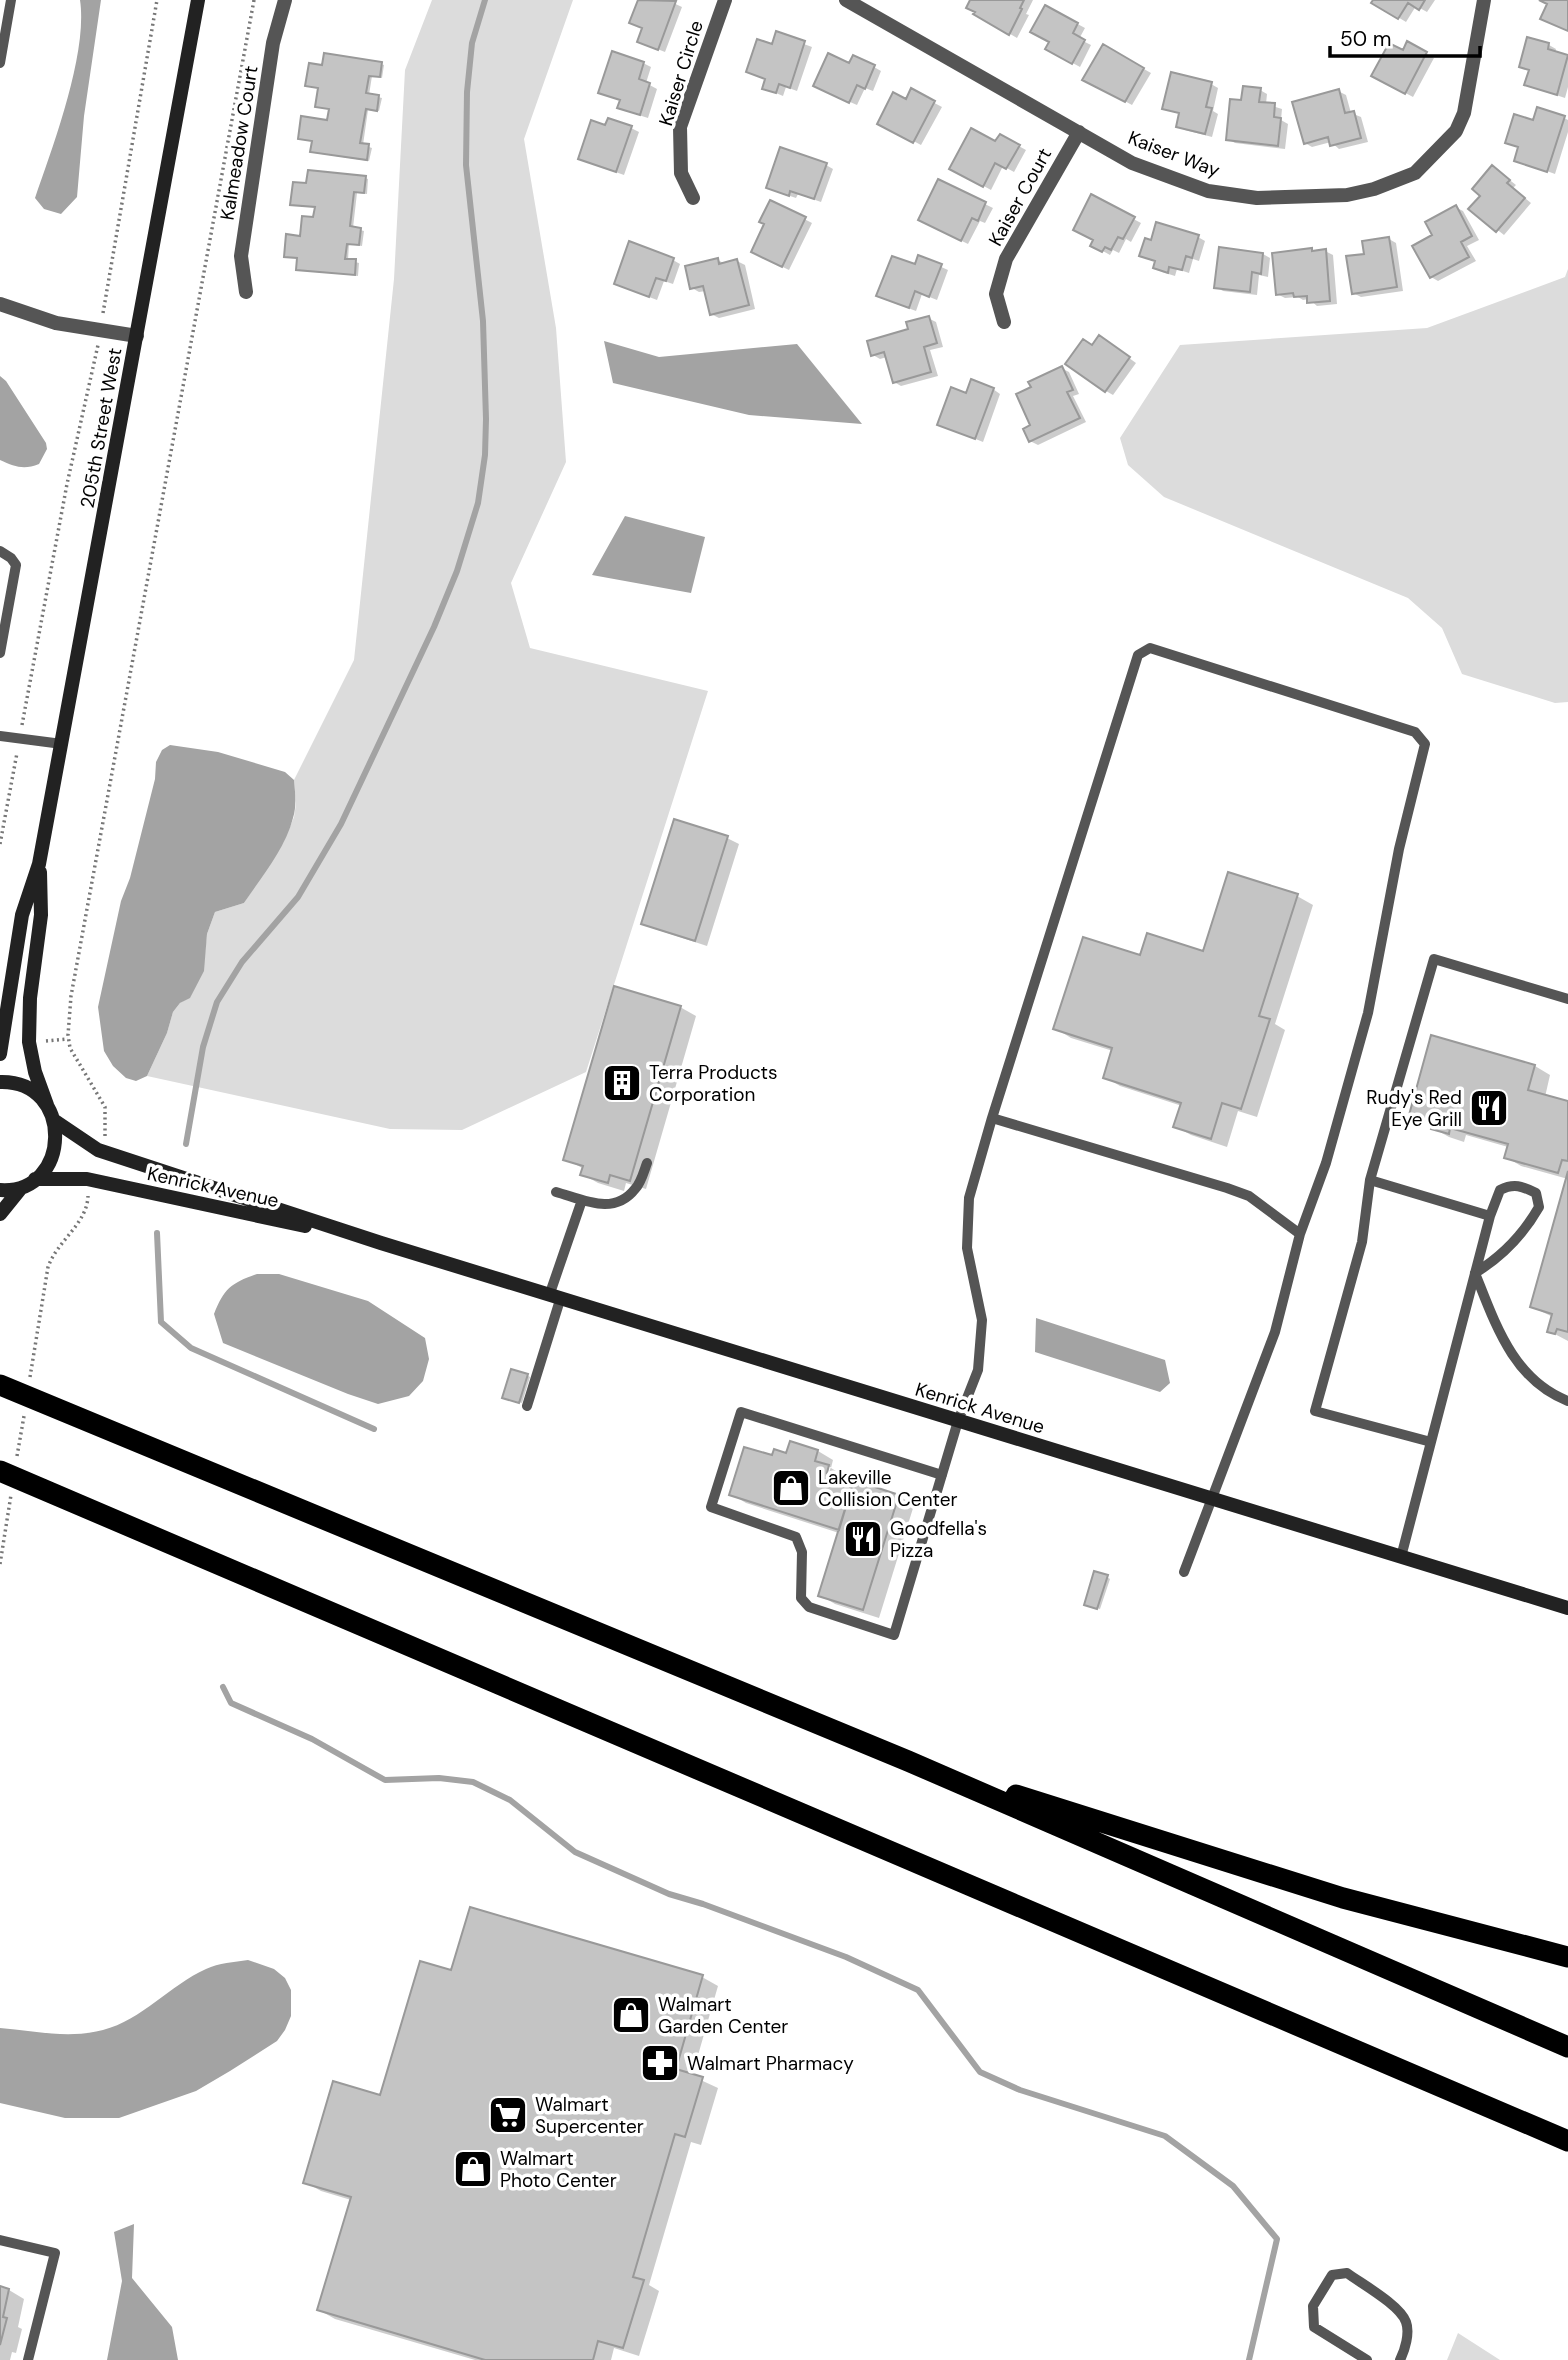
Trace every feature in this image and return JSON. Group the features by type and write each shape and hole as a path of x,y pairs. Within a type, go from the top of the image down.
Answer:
{"highway":[{"path":"0,1385 908,1761 1568,2047"},
{"path":"7,1477 62,1498 1568,2141"},
{"path":"908,1761 1343,1898 1568,1958"}],"street":[{"name":"205th Street West","path":"0,1054 22,915 39,863 62,744 198,0"},
{"name":"Kalmeadow Court","path":"246,292 241,256 273,43 285,0"},
{"name":"Kaiser Circle","path":"693,198 681,173 680,127 725,0"},
{"name":"Kaiser Way","path":"846,0 1132,163 1208,191 1258,198 1347,195 1374,189 1415,173 1456,131 1464,113 1484,0"},
{"name":"Kaiser Court","path":"1004,322 996,294 1006,259 1079,132"},
{"path":"0,304 56,323 137,336"},
{"name":"205th Street West","path":"39,863 41,915 30,998 29,1042 35,1072 55,1121"},
{"path":"0,1082 23,1086 37,1094 47,1105"},
{"path":"0,1214 22,1187 36,1179 47,1167 54,1153 57,1137 55,1121"},
{"name":"Kenrick Avenue","path":"55,1121 97,1150 382,1243 1568,1608"},
{"name":"Kenrick Avenue","path":"36,1179 87,1179 382,1243"},
{"path":"0,1190 22,1187"}],"lane":[{"path":"0,63 11,0"},
{"path":"0,551 16,565 0,653"},
{"path":"942,1475 741,1412 711,1507 796,1537 802,1552 801,1598 809,1607 894,1635 942,1475 958,1421 978,1370 982,1320 967,1248 969,1198 1138,655 1150,648 1415,732 1425,744 1399,849 1368,1013 1326,1163 1300,1234 1275,1332 1184,1572"},
{"path":"0,736 62,744"},
{"path":"1431,1442 1315,1411 1362,1242 1370,1181 1434,959 1568,999"},
{"path":"992,1118 1249,1196 1300,1234"},
{"path":"556,1192 608,1206 636,1189 647,1163"},
{"path":"1370,1181 1490,1216"},
{"path":"1401,1557 1475,1273 1490,1216 1500,1190 1510,1185 1523,1186 1536,1193 1539,1207 1527,1228 1497,1260 1475,1273"},
{"path":"527,1406 582,1200"},
{"path":"1475,1273 1510,1352 1530,1379 1553,1395 1568,1401"},
{"path":"0,2240 55,2253 28,2360"},
{"path":"1367,2360 1314,2327 1313,2306 1332,2276 1347,2273 1398,2310 1406,2323 1406,2341 1400,2360"}],"path":[{"path":"0,844 67,484 100,330 157,0"},
{"path":"97,1150 105,1137 105,1107 71,1048 68,1035 71,996 254,0"},
{"path":"28,1388 48,1267 52,1254 87,1208 87,1179"},
{"path":"17,1456 24,1416"},
{"path":"0,1564 7,1477"}],"shaded area":[{"path":"80,0 101,0 84,116 77,197 61,214 44,209 35,198 74,72 81,22"},
{"path":"432,0 573,0 524,139 556,328 566,462 511,583 530,648 708,691 586,1072 462,1130 390,1129 147,1076 167,1033 173,1012 180,1003 190,997 203,971 207,934 215,912 244,903 283,843 294,817 294,780 354,660 394,279 405,70"},
{"path":"1568,269 1568,702 1555,703 1462,674 1442,628 1408,598 1164,497 1128,465 1120,438 1180,345 1427,328 1565,277"},
{"path":"604,341 659,357 797,344 862,424 749,415 613,383"},
{"path":"0,376 6,381 46,443 47,449 39,464 20,467 0,460"},
{"path":"625,516 705,537 691,593 592,575"},
{"path":"170,745 218,752 285,772 294,780 295,808 279,851 244,903 215,912 207,934 204,971 190,998 180,1003 173,1012 167,1033 147,1076 136,1081 126,1078 113,1066 104,1051 98,1007 121,901 130,878 155,779 156,762 162,750"},
{"path":"257,1274 279,1274 368,1301 425,1338 429,1359 423,1381 409,1396 378,1404 223,1343 214,1314 218,1305 230,1288"},
{"path":"1036,1318 1165,1360 1170,1383 1160,1392 1035,1352"},
{"path":"248,1960 274,1969 285,1978 291,1990 291,2016 277,2041 196,2091 119,2118 65,2118 0,2103 0,2028 64,2034 103,2030 143,2011 206,1969"},
{"path":"134,2224 132,2278 172,2327 178,2360 107,2360 122,2281 114,2232"},
{"path":"1458,2333 1500,2360 1447,2360"}],"building":[{"path":"638,0 676,1 658,50 637,42 642,28 629,23"},
{"path":"970,0 1024,0 1009,35 966,8"},
{"path":"1373,0 1425,0 1419,10 1408,3 1398,19 1371,3"},
{"path":"1539,0 1568,0 1568,31 1540,19 1547,4"},
{"path":"1045,5 1078,23 1073,33 1085,40 1072,64 1045,49 1049,42 1030,32"},
{"path":"776,31 805,41 790,88 779,84 776,93 762,89 765,79 746,72 757,39 772,44"},
{"path":"1527,37 1549,43 1548,49 1568,55 1557,95 1524,85 1529,70 1519,67"},
{"path":"1407,41 1427,52 1405,94 1371,76 1389,43 1403,50"},
{"path":"1103,44 1144,68 1125,102 1082,80"},
{"path":"612,51 644,62 639,79 650,83 640,115 617,108 620,100 598,93"},
{"path":"324,53 382,62 380,77 369,76 366,93 379,95 377,111 366,109 360,143 369,144 367,160 310,152 312,141 298,139 301,116 327,120 329,109 315,107 318,88 305,86 309,63 322,65"},
{"path":"828,53 849,63 853,55 875,65 865,89 857,85 849,103 813,86"},
{"path":"1171,72 1212,82 1206,107 1212,108 1205,134 1176,127 1179,113 1162,109"},
{"path":"1243,86 1261,88 1259,102 1275,103 1274,117 1281,118 1278,146 1226,140 1230,99 1241,100"},
{"path":"911,88 935,101 913,143 877,124 893,92 906,99"},
{"path":"1339,89 1345,113 1354,111 1361,138 1330,146 1328,137 1304,144 1292,102"},
{"path":"1537,107 1565,116 1547,172 1514,161 1518,147 1505,143 1514,114 1533,120"},
{"path":"608,118 632,126 616,172 578,159 591,120 605,125"},
{"path":"971,128 995,141 1000,134 1020,145 1006,169 995,163 983,187 949,169"},
{"path":"780,147 827,163 814,199 790,191 789,196 766,188"},
{"path":"1492,165 1510,180 1507,183 1525,198 1496,232 1468,209 1480,196 1472,189"},
{"path":"308,170 366,176 364,193 354,192 350,226 361,228 359,245 347,244 345,259 356,259 355,275 296,270 297,258 284,257 286,234 300,236 302,216 313,217 315,207 290,205 293,182 306,183"},
{"path":"938,179 986,202 978,221 972,218 961,241 918,220"},
{"path":"1091,194 1135,217 1123,239 1118,237 1111,250 1105,247 1102,252 1090,246 1093,240 1073,230"},
{"path":"770,200 806,217 782,267 751,252 764,224 759,222"},
{"path":"1456,205 1472,236 1461,242 1469,257 1430,278 1412,246 1432,235 1425,222"},
{"path":"1156,222 1199,235 1192,258 1186,256 1182,270 1169,267 1168,273 1153,268 1155,261 1139,256 1145,238 1151,240"},
{"path":"1389,237 1397,287 1352,294 1346,256 1364,254 1362,241"},
{"path":"629,241 674,258 666,281 656,278 649,297 614,284"},
{"path":"1219,247 1263,253 1261,274 1252,272 1250,292 1214,288"},
{"path":"1312,248 1312,251 1326,249 1330,301 1307,303 1307,296 1294,297 1293,293 1276,295 1272,253"},
{"path":"918,255 942,264 929,297 915,291 909,308 876,296 892,256 915,264"},
{"path":"718,258 719,264 737,259 749,305 710,315 703,286 690,289 685,266"},
{"path":"929,316 937,343 924,347 931,372 893,383 884,352 871,356 867,341 908,329 906,322"},
{"path":"1099,335 1130,357 1105,392 1065,364 1083,339 1092,345"},
{"path":"1062,366 1073,390 1067,392 1080,418 1029,442 1023,429 1030,425 1016,394 1031,387 1028,382"},
{"path":"971,379 994,388 975,439 937,425 951,387 966,393"},
{"path":"674,819 728,836 695,941 641,924"},
{"path":"1228,872 1298,894 1259,1016 1270,1019 1241,1109 1222,1103 1211,1139 1173,1127 1181,1103 1103,1078 1112,1048 1053,1029 1083,937 1140,955 1147,933 1203,951"},
{"name":"Terra Products Corporation","path":"614,986 681,1006 630,1181 610,1175 608,1183 580,1175 583,1166 563,1160"},
{"name":"Rudy's Red Eye Grill","path":"1431,1035 1535,1065 1528,1090 1568,1101 1568,1161 1562,1160 1558,1173 1504,1158 1508,1144 1450,1128 1449,1134 1431,1129 1433,1122 1409,1115"},
{"path":"1568,1171 1568,1332 1557,1329 1555,1334 1547,1332 1552,1314 1530,1307"},
{"path":"511,1369 528,1374 519,1403 502,1398"},
{"name":"Lakeville Collision Center","path":"790,1441 818,1450 815,1461 829,1465 827,1473 854,1480 839,1530 729,1495 744,1447 772,1455 774,1449 786,1453"},
{"path":"854,1480 899,1495 863,1610 818,1596"},
{"path":"1094,1571 1108,1575 1097,1609 1084,1605"},
{"name":"Walmart Supercenter","path":"470,1907 703,1975 676,2069 703,2077 685,2137 675,2134 633,2277 644,2280 623,2348 598,2341 593,2360 485,2360 317,2310 351,2197 303,2183 333,2081 380,2095 420,1961 451,1970"},
{"path":"0,2286 9,2289 3,2317 7,2318 0,2345"}],"waterway":[{"path":"186,1144 203,1047 217,1002 242,962 298,897 341,824 434,627 457,571 478,503 485,455 486,419 483,321 466,165 467,92 472,43 485,0"},
{"path":"157,1233 161,1322 191,1348 374,1429"},
{"path":"223,1687 231,1703 312,1739 385,1780 439,1778 473,1782 510,1800 575,1852 669,1894 846,1957 918,1990 980,2072 1020,2090 1165,2136 1233,2186 1277,2239 1249,2360"}],"place":[{"name":"Terra Products Corporation","path":"622,1083"},
{"name":"Rudy's Red Eye Grill","path":"1489,1108"},
{"name":"Lakeville Collision Center","path":"791,1488"},
{"name":"Goodfella's Pizza","path":"863,1539"},
{"name":"Walmart Garden Center","path":"631,2015"},
{"name":"Walmart Pharmacy","path":"660,2063"},
{"name":"Walmart Supercenter","path":"508,2115"},
{"name":"Walmart Photo Center","path":"473,2169"}]}
